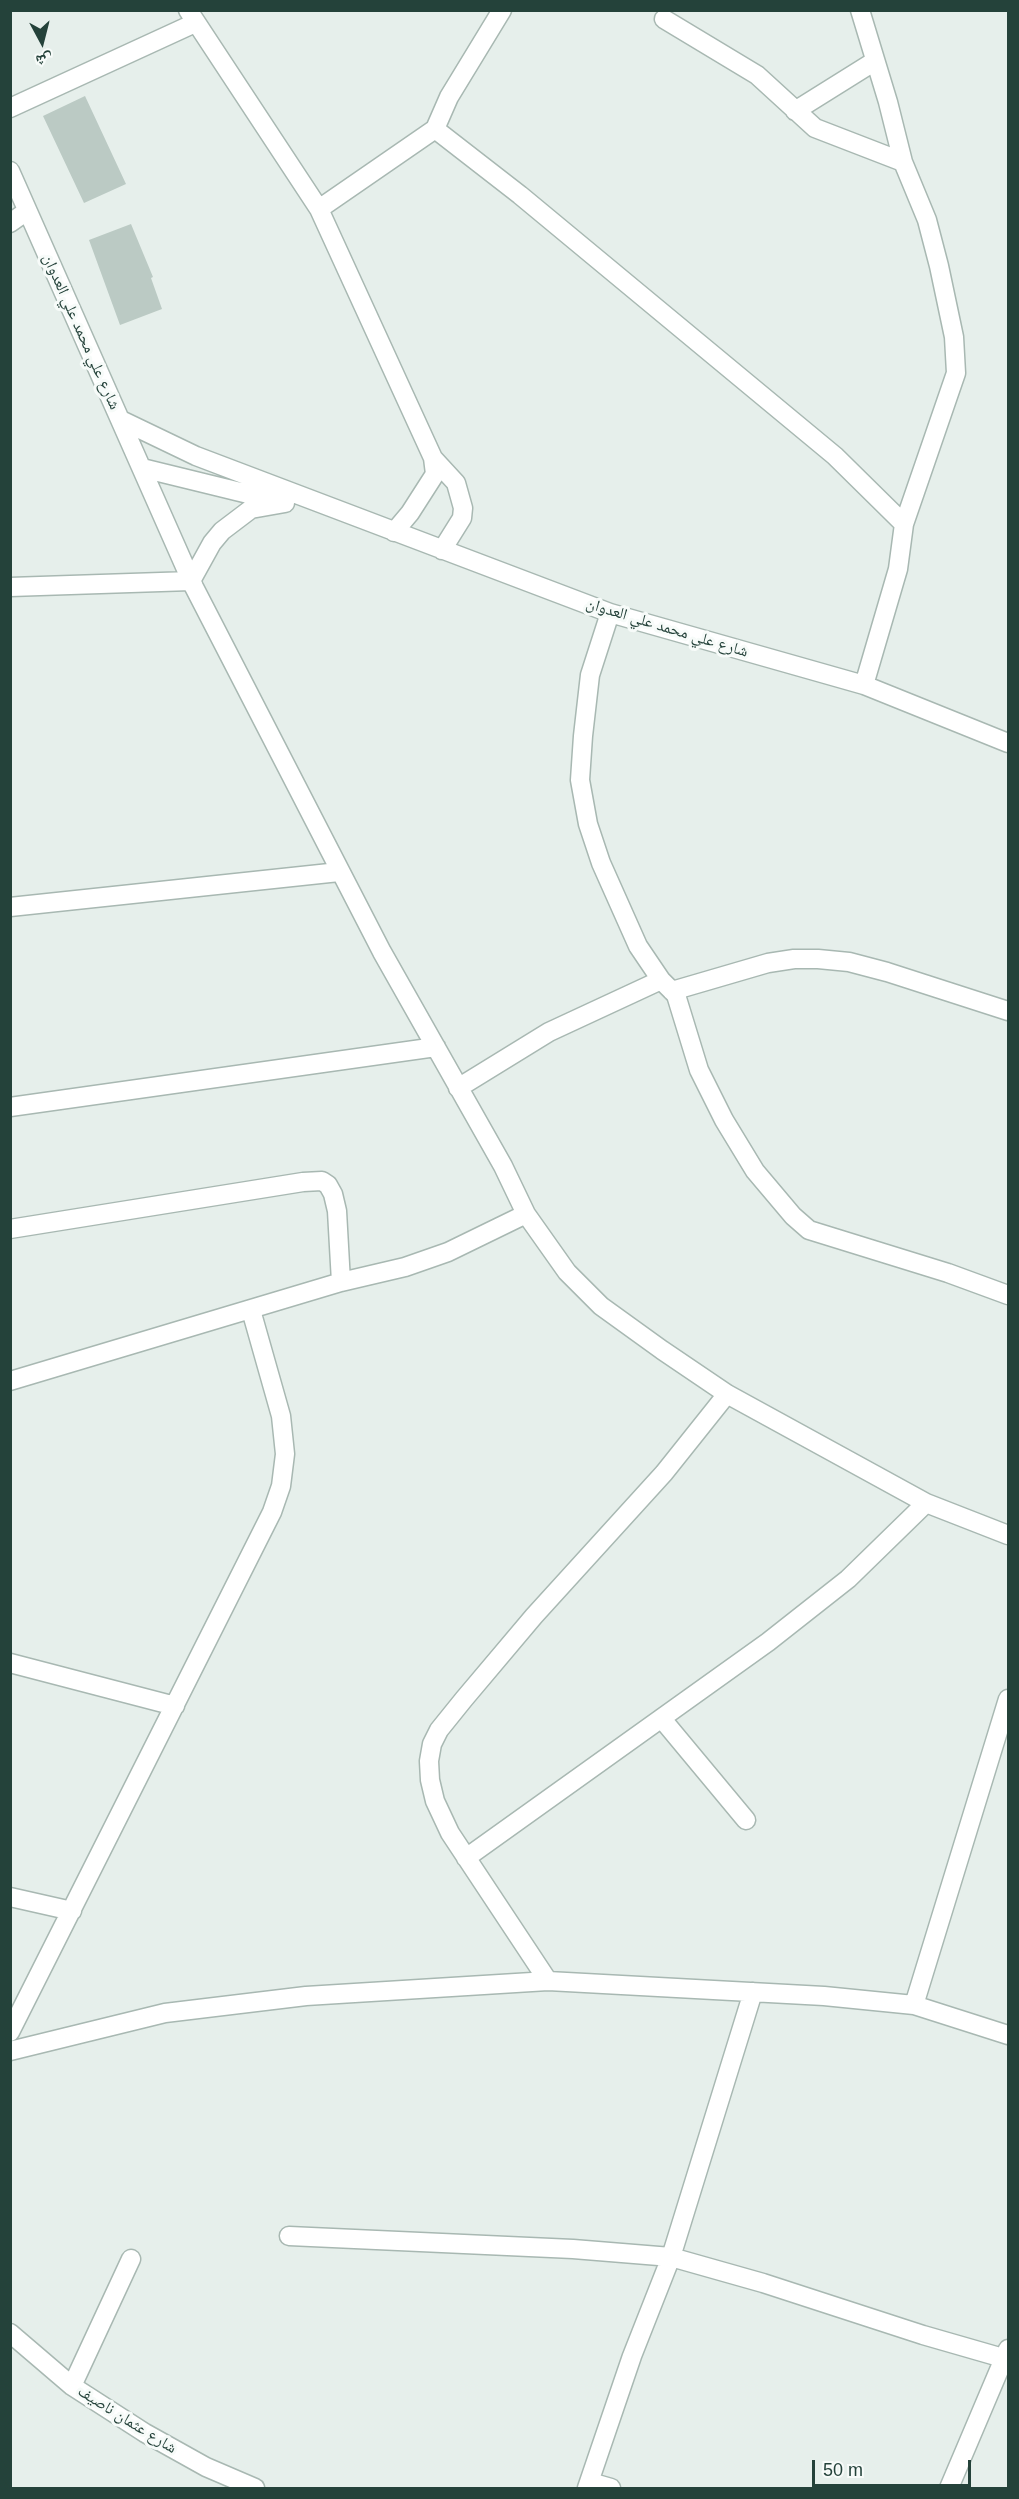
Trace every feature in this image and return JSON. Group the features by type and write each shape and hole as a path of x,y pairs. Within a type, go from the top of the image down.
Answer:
{"street":[{"path":"319,209 435,129 449,97 502,10"},
{"path":"860,10 888,102 903,162 927,220 954,337 956,373 904,524 898,569 864,685"},
{"path":"10,108 192,17 319,209 433,458 435,474 410,513 394,532"},
{"path":"664,19 757,75 815,128 903,162"},
{"path":"795,111 875,61"},
{"path":"435,129 529,202 835,456 904,524"},
{"name":"شارع علي محمد علي العدوان","path":"10,171 121,420 196,456 610,613 864,685 1008,743"},
{"path":"10,223 27,211"},
{"path":"121,420 191,581 339,872 503,1166 526,1214 567,1272 601,1306 727,1394 926,1503 1008,1535"},
{"path":"433,458 456,483 463,508 462,518 442,550"},
{"name":"شارع علي محمد علي العدوان","path":"142,468 285,503 327,506"},
{"path":"191,581 212,543 222,531 252,509 285,503"},
{"path":"10,587 191,581"},
{"path":"610,613 590,675 580,780 588,824 601,863 638,946 676,995 699,1070 724,1120 755,1171 793,1216 809,1230 948,1273 1008,1295"},
{"path":"10,907 339,872"},
{"path":"458,1088 549,1032 667,986 794,958 858,965 1008,1011"},
{"path":"10,1107 436,1047"},
{"path":"10,1229 315,1180 322,1181 328,1185 333,1194 337,1211 341,1282"},
{"path":"10,1381 341,1282 405,1267 437,1256 526,1214"},
{"path":"10,2032 265,1528 281,1486 285,1454 281,1416 251,1310"},
{"path":"549,1981 450,1833 435,1801 430,1780 429,1761 432,1744 439,1730 534,1616 664,1473 727,1394"},
{"path":"466,1858 768,1642 848,1579 926,1503"},
{"path":"10,1663 175,1706"},
{"path":"914,2005 1008,1699"},
{"path":"662,1719 746,1820"},
{"path":"10,1897 72,1911"},
{"path":"10,2051 165,2013 306,1996 549,1981 753,1992 914,2005 1008,2035"},
{"path":"611,2488 589,2485 633,2356 671,2257 753,1992"},
{"path":"289,2236 573,2248 671,2257 763,2283 923,2335 1006,2353 949,2488"},
{"path":"72,2386 131,2259"},
{"name":"شارع عثمان ناصيف","path":"10,2333 72,2386 145,2433 206,2467 255,2488"}],"building":[{"path":"85,96 126,184 84,203 43,116"},
{"path":"131,224 153,277 151,278 162,309 120,325 89,240"}]}
